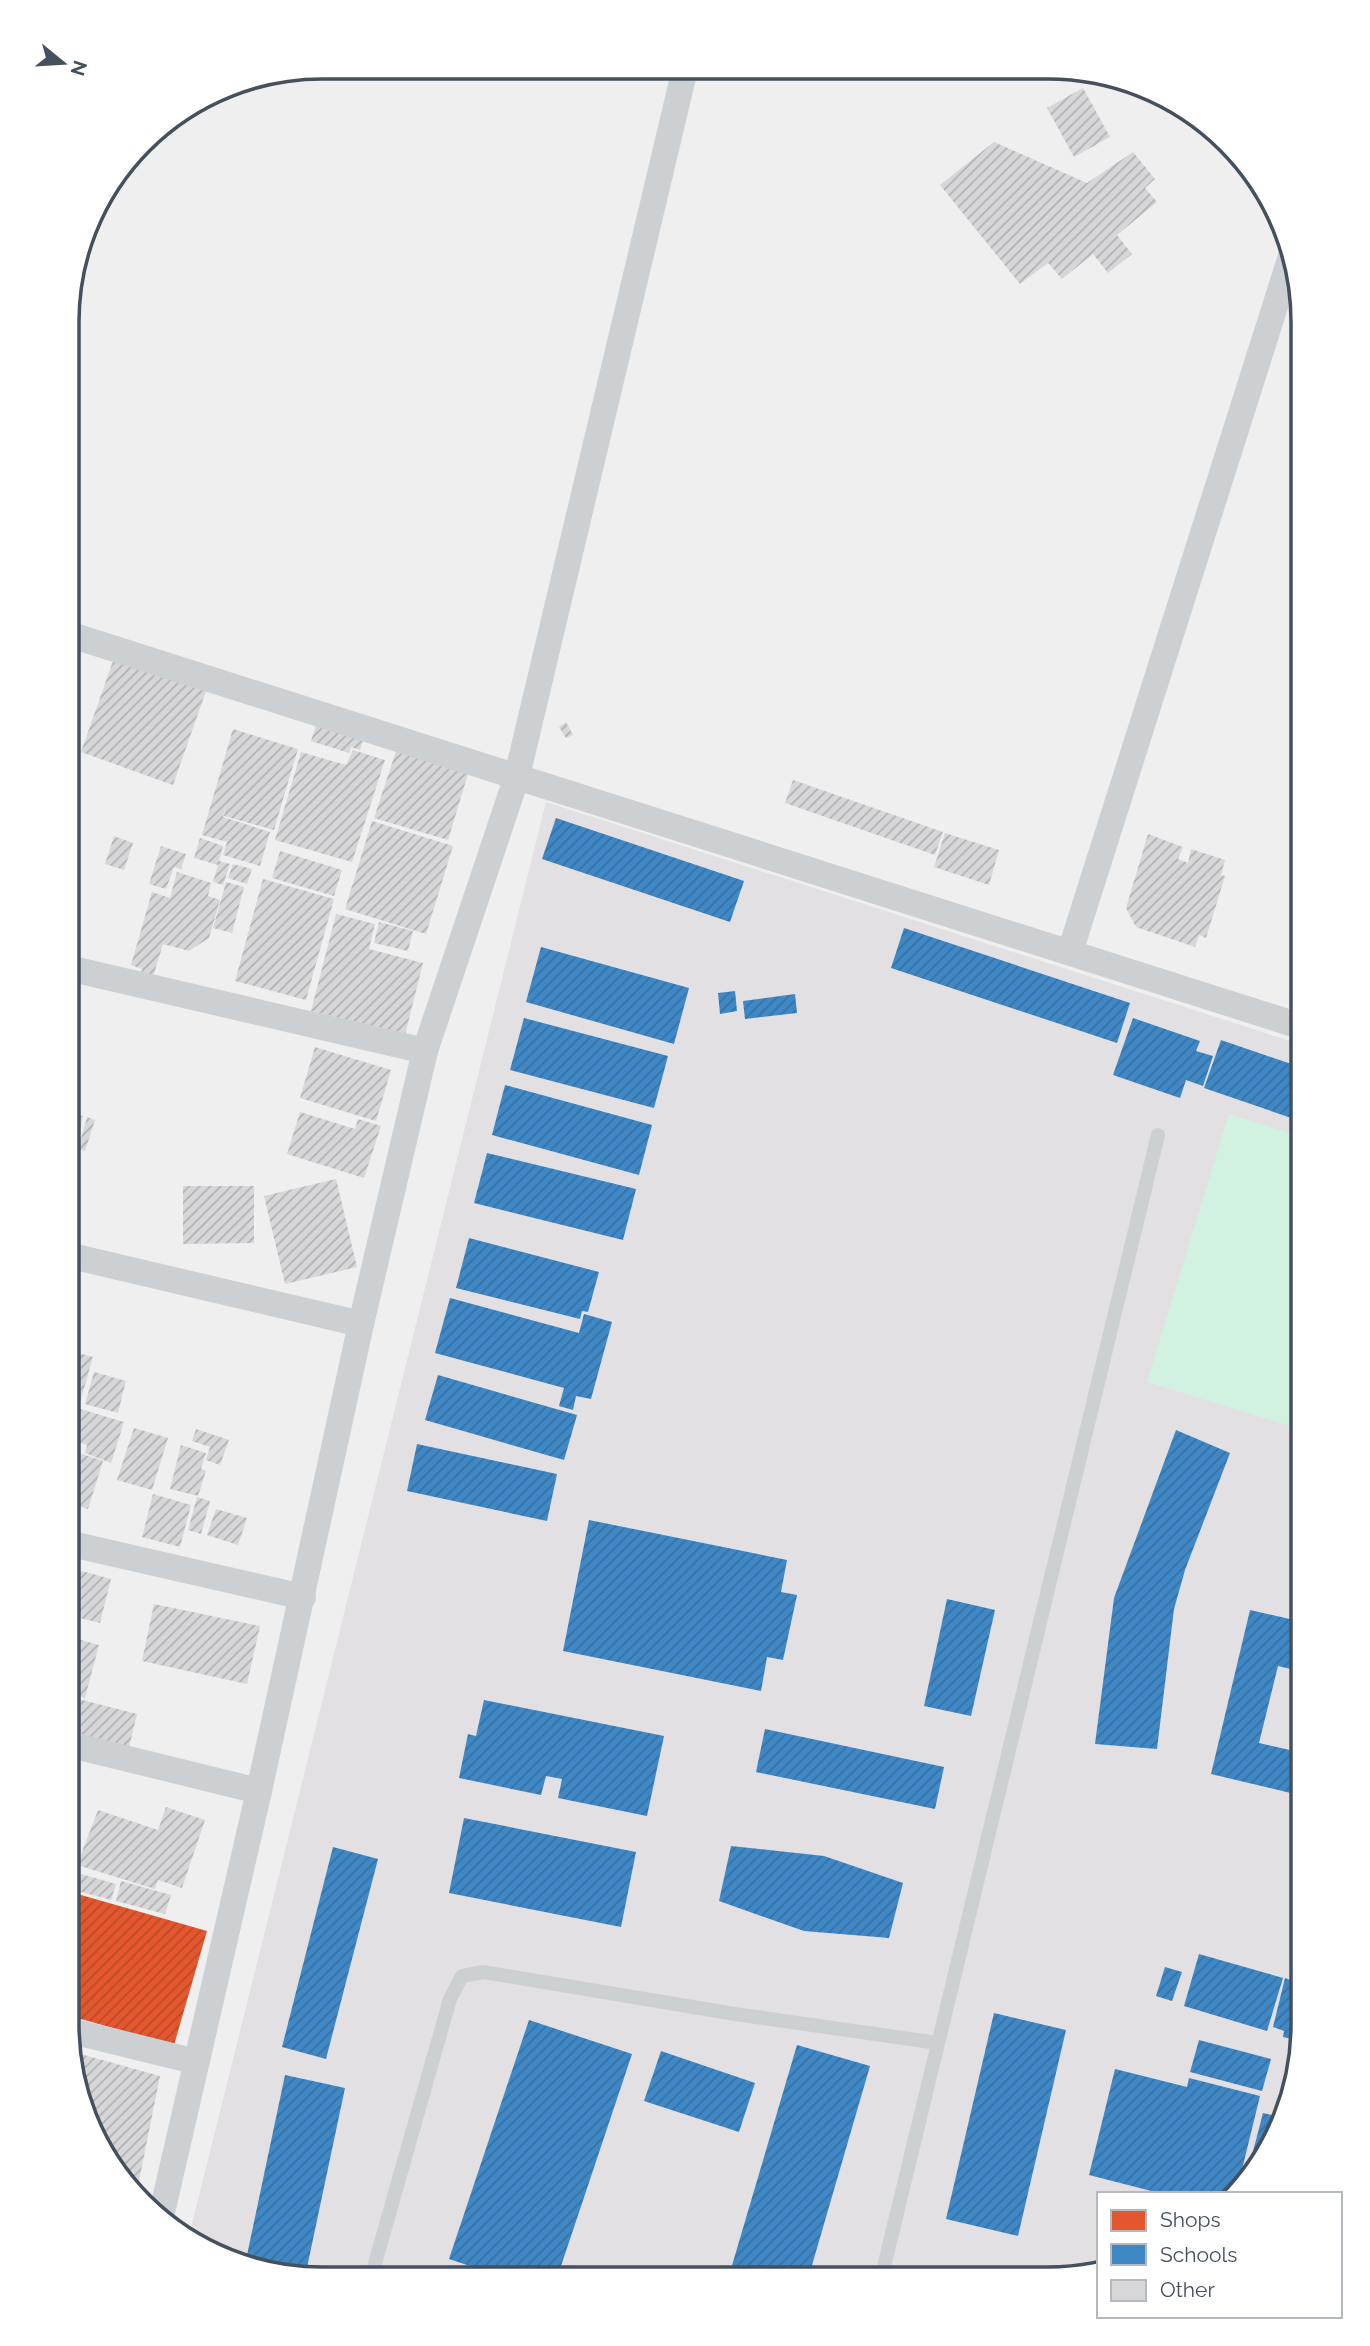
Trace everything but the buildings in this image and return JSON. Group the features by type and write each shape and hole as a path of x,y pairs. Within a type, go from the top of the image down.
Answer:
{"street":[{"path":"163,2207 260,1791 361,1324 425,1051 517,776 683,79"},
{"path":"1070,953 1286,273"},
{"path":"79,637 1291,1023"},
{"path":"79,971 425,1051"},
{"path":"79,1258 361,1324"},
{"path":"79,1546 303,1597"},
{"path":"79,1747 260,1791"},
{"path":"80,2033 197,2062"}],"lane":[{"path":"884,2267 1158,1135"},
{"path":"374,2267 450,1999 461,1976 483,1972 735,2014 938,2043"}],"shaded area":[{"path":"546,802 1291,1041 1291,2041 1287,2072 1273,2118 1259,2146 1224,2192 1097,2192 1097,2263 1049,2267 321,2267 258,2259 228,2249 191,2229"}],"green space":[{"path":"1229,1114 1291,1133 1291,1426 1147,1382"}]}
